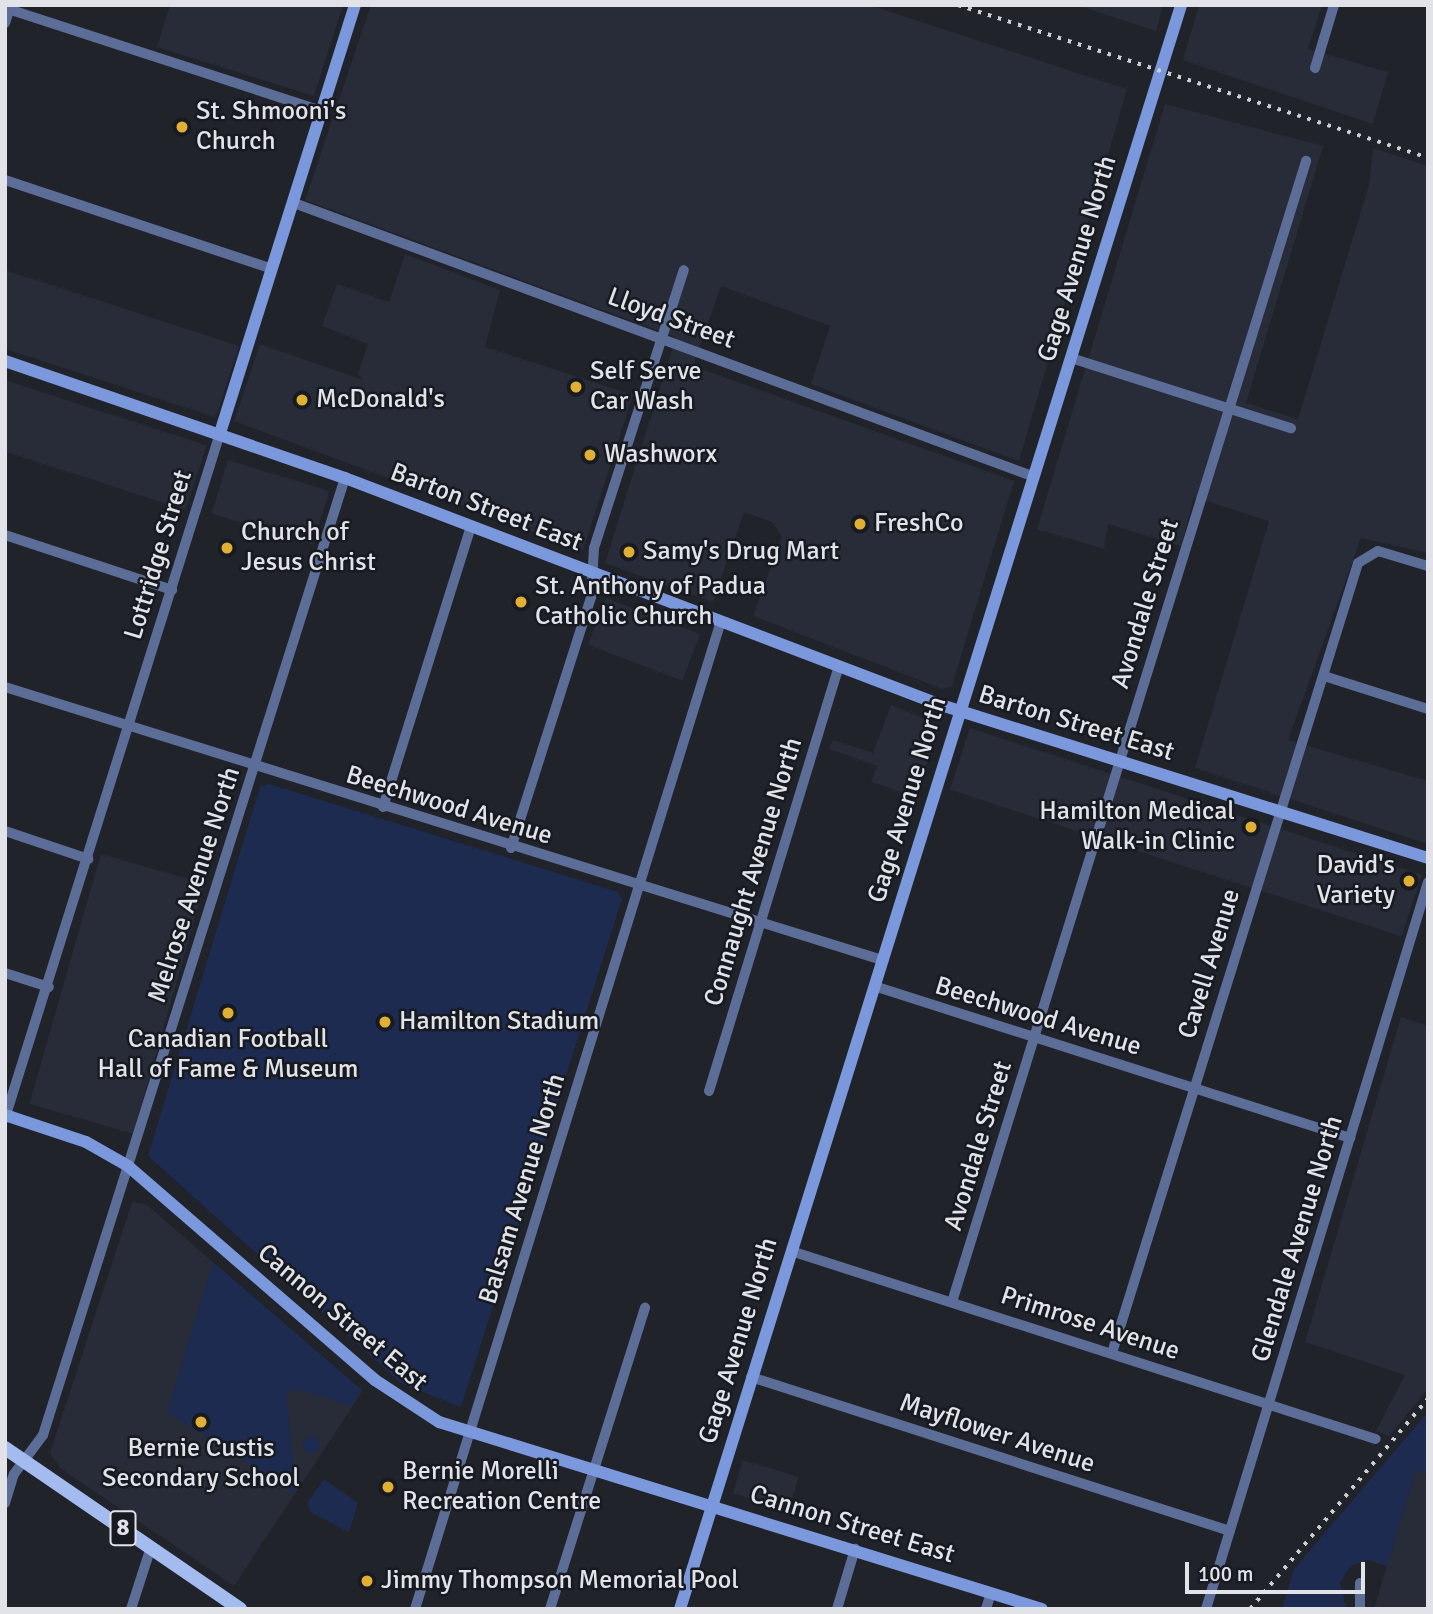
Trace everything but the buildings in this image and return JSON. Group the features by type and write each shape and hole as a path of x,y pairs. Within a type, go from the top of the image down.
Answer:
{"main road":[{"name":"Lottridge Street","path":"220,433 355,5"},
{"name":"Gage Avenue North","path":"680,1609 1181,5"},
{"name":"Barton Street East","path":"5,361 345,478 958,712 1428,858"},
{"name":"Cannon Street East","path":"6,1116 86,1142 128,1166 382,1386 413,1408 469,1432 855,1549 1042,1609"},
{"name":"8","path":"5,1448 240,1609"}],"street":[{"path":"1315,68 1334,5"},
{"path":"5,23 9,7 322,111"},
{"name":"Avondale Street","path":"952,1302 1306,161"},
{"path":"5,180 272,269"},
{"name":"Lloyd Street","path":"294,203 1032,476"},
{"path":"511,848 591,597 594,548 684,270"},
{"path":"1072,358 1291,428"},
{"name":"Lottridge Street","path":"6,1116 49,987 220,433"},
{"name":"Melrose Avenue North","path":"5,1503 24,1460 43,1435 345,478"},
{"path":"383,807 471,527"},
{"path":"5,536 172,590"},
{"name":"Cavell Avenue","path":"1112,1353 1358,563 1369,552 1428,566"},
{"name":"Balsam Avenue North","path":"415,1609 721,621"},
{"name":"Connaught Avenue North","path":"709,1091 839,666"},
{"path":"1324,676 1428,709"},
{"name":"Beechwood Avenue","path":"5,687 511,848 881,960"},
{"path":"5,831 88,859"},
{"name":"Glendale Avenue North","path":"1206,1609 1428,882"},
{"path":"5,973 49,987"},
{"name":"Beechwood Avenue","path":"874,986 1350,1138"},
{"name":"Primrose Avenue","path":"790,1251 1376,1439"},
{"path":"550,1609 646,1308"},
{"name":"Mayflower Avenue","path":"751,1377 1230,1531"},
{"path":"131,1609 151,1547"},
{"path":"837,1609 855,1549"},
{"path":"1360,1583 1360,1609"},
{"path":"986,1609 991,1592"}],"shaded area":[{"path":"170,5 343,5 314,96 157,47"},
{"path":"371,5 869,5 1127,89 1019,461 811,384 830,326 721,286 693,366 1014,481 952,686 943,689 753,616 782,536 772,522 744,512 713,602 605,563 676,337 305,200"},
{"path":"1076,5 1163,5 1156,31"},
{"path":"1199,5 1322,5 1308,49 1388,72 1373,124 1183,60"},
{"path":"1165,104 1323,146 1246,403 1298,419 1369,185 1373,148 1428,166 1428,553 1361,538 1288,740 1428,781 1428,844 1195,768 1269,521 1194,497 1181,546 1108,524 1104,549 1037,529"},
{"path":"405,254 500,290 485,347 633,395 583,550 234,421 260,344 363,380 358,374 368,344 322,326 337,284 389,302"},
{"path":"5,270 239,346 216,417 5,349"},
{"path":"5,380 207,446 186,510 5,451"},
{"path":"228,460 329,491 313,545 212,514"},
{"path":"606,598 700,634 682,681 588,645"},
{"path":"891,705 940,725 916,797 871,782 877,766 829,749 833,740 873,753"},
{"path":"970,728 1422,875 1402,937 950,790"},
{"name":"Hamilton Stadium","path":"269,784 618,892 622,899 461,1407 402,1384 148,1156 260,787"},
{"path":"101,854 205,884 133,1134 29,1104"},
{"path":"1401,1017 1428,1026 1428,1389 1389,1436 1376,1431 1405,1375 1305,1342"},
{"name":"Bernie Custis Secondary School","path":"132,1202 146,1204 362,1392 234,1586 60,1468 50,1453"},
{"path":"213,1262 362,1390 351,1406 298,1389 286,1393 296,1494 167,1412"},
{"path":"1428,1412 1428,1473 1416,1470 1387,1566 1368,1560 1350,1566 1340,1583 1346,1609 1282,1609 1294,1569"},
{"path":"308,1437 314,1437 319,1445 317,1451 308,1453 303,1448 303,1442"},
{"path":"743,1460 798,1477 788,1510 733,1493"},
{"path":"1416,1469 1428,1473 1428,1609 1374,1609"},
{"path":"324,1479 358,1503 349,1532 310,1512 308,1502"}],"railway":[{"path":"958,5 1428,158"},
{"path":"1250,1609 1428,1398"}],"place":[{"name":"St. Shmooni's Church","path":"182,127"},
{"name":"Self Serve Car Wash","path":"576,387"},
{"name":"McDonald's","path":"302,400"},
{"name":"Washworx","path":"590,455"},
{"name":"FreshCo","path":"860,524"},
{"name":"Church of Jesus Christ","path":"227,548"},
{"name":"Samy's Drug Mart","path":"629,552"},
{"name":"St. Anthony of Padua Catholic Church","path":"521,602"},
{"name":"Hamilton Medical Walk-in Clinic","path":"1251,827"},
{"name":"David's Variety","path":"1409,881"},
{"name":"Canadian Football Hall of Fame & Museum","path":"228,1013"},
{"name":"Hamilton Stadium","path":"385,1022"},
{"name":"Bernie Custis Secondary School","path":"201,1422"},
{"name":"Bernie Morelli Recreation Centre","path":"388,1487"},
{"name":"Jimmy Thompson Memorial Pool","path":"367,1581"}]}
